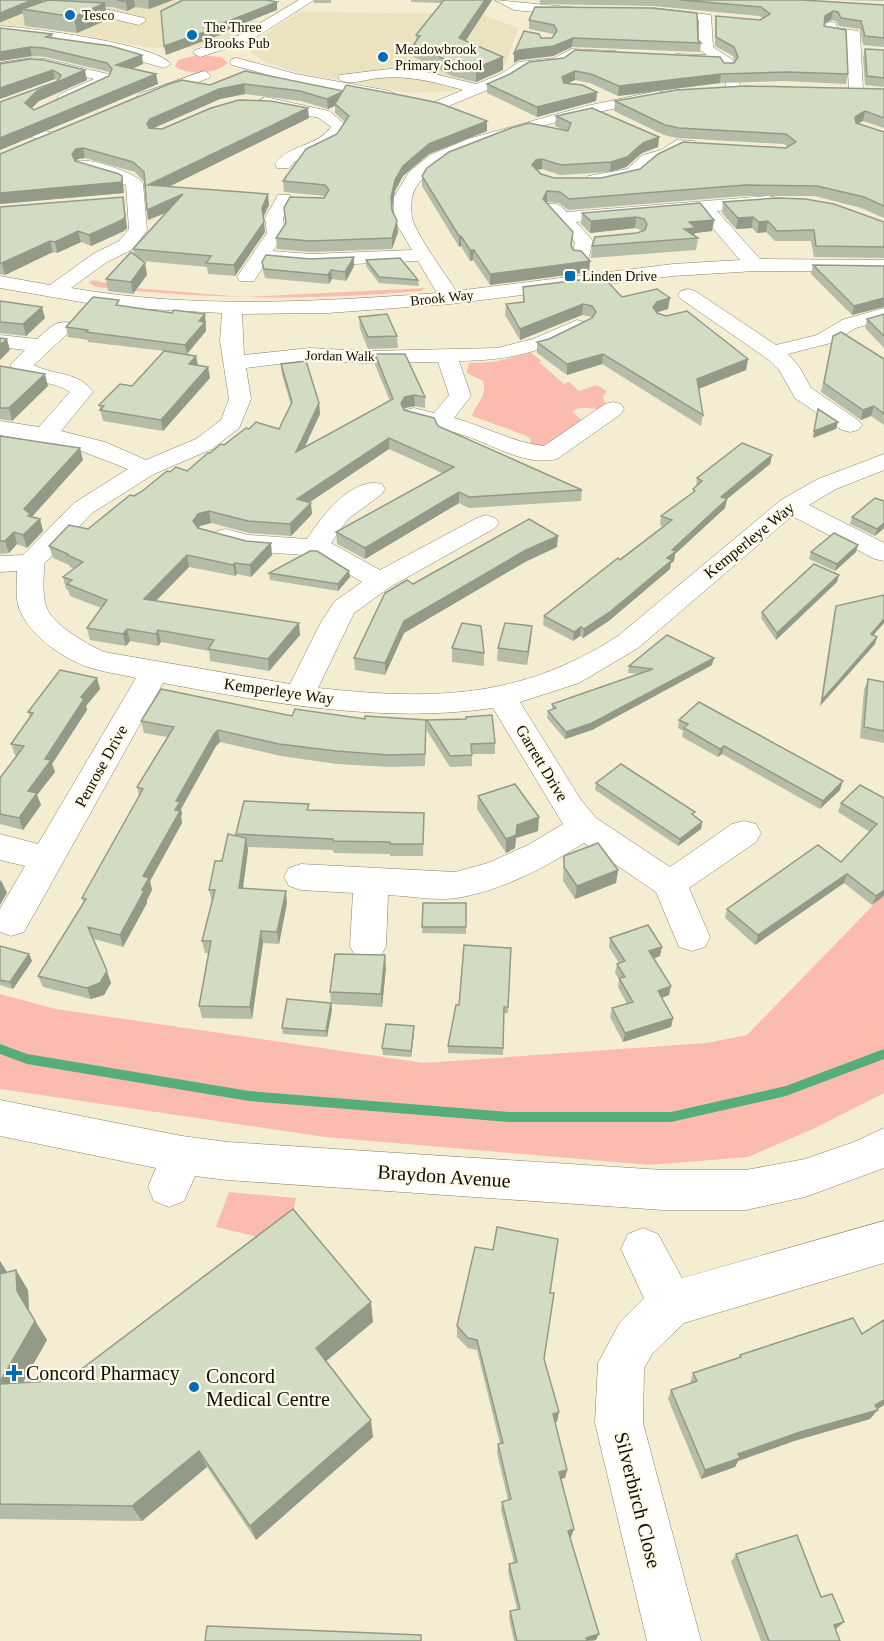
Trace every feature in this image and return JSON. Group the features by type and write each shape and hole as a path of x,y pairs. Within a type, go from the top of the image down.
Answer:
{"street":[{"path":"501,0 504,4 514,6 591,12 586,3 573,0"},
{"path":"174,61 245,38 304,2"},
{"path":"52,10 112,14 139,21"},
{"path":"641,11 711,19 706,49 726,60 734,89"},
{"path":"79,39 156,15"},
{"path":"0,30 32,16"},
{"path":"831,26 830,31 853,34 870,32"},
{"path":"0,30 36,32 79,39 174,61 204,75"},
{"path":"853,34 860,51 850,89 875,92"},
{"path":"584,53 590,36"},
{"path":"134,101 165,87 230,69 245,38"},
{"path":"548,49 567,55 584,53 631,55"},
{"path":"200,53 220,54 234,64 294,78 408,99"},
{"path":"460,112 434,104 504,78 524,65 558,62 567,55"},
{"path":"667,57 726,60"},
{"path":"165,87 174,61"},
{"path":"0,67 33,62 46,63 103,77 105,80 46,105"},
{"path":"319,83 370,74 424,88 432,88 450,81 477,88"},
{"path":"324,114 367,91"},
{"path":"592,92 618,103"},
{"path":"450,298 403,220 403,197 415,176 436,159 474,142 591,109 677,93"},
{"path":"245,100 270,102 324,114 339,126 330,140 279,154"},
{"path":"591,109 619,122"},
{"path":"489,123 509,131"},
{"path":"0,125 57,135 22,149"},
{"path":"657,140 677,145 709,147"},
{"path":"579,181 611,179 633,173 649,159 668,153 677,145"},
{"path":"65,174 104,155"},
{"path":"52,292 100,258 126,244 135,237 138,230 134,183 128,178 84,165"},
{"path":"633,173 658,177"},
{"path":"248,277 276,233 274,218 290,199 265,197"},
{"path":"543,197 563,218 583,249 604,239"},
{"path":"114,201 136,199"},
{"path":"563,218 781,200"},
{"path":"705,208 755,265"},
{"path":"262,256 311,260 422,255"},
{"name":"Brook Way","path":"0,282 110,301 232,308 348,306 450,298 673,270 755,265 884,266"},
{"path":"693,306 772,352 789,367 798,386 796,395 850,425"},
{"path":"0,564 31,562 83,508 145,469 204,444 231,423 240,399 231,341 232,308"},
{"path":"772,352 824,339 849,324 884,314"},
{"name":"Jordan Walk","path":"234,363 310,354 367,357 497,354 540,344 583,323"},
{"path":"45,435 82,392 75,384 29,374 21,365 63,327"},
{"path":"0,340 41,346"},
{"path":"440,420 460,396 446,354"},
{"path":"414,416 440,420 470,429 530,452 549,454 613,409"},
{"path":"0,428 88,442 123,456 145,469"},
{"path":"884,447 884,453"},
{"name":"Kemperleye Way","path":"31,562 32,609 52,634 94,659 154,672 299,696 394,704 441,703 502,697 540,688 572,676 601,661 628,642 790,505 827,484 884,461"},
{"path":"315,547 328,524 341,509 373,489"},
{"path":"790,505 884,553"},
{"path":"434,522 459,538"},
{"path":"299,696 344,608 380,581 486,523"},
{"path":"210,532 248,543 315,547 327,550 380,581"},
{"name":"Penrose Drive","path":"11,922 154,672"},
{"name":"Garrett Drive","path":"502,697 569,808 584,827 670,884"},
{"path":"301,877 455,885 496,874 540,854 584,827"},
{"path":"692,937 670,884 744,833"},
{"path":"0,847 48,859"},
{"path":"368,946 371,881"},
{"name":"Braydon Avenue","path":"0,1118 175,1171 317,1168 663,1190 746,1190 805,1178 865,1157 884,1147"},
{"name":"Silverbirch Close","path":"674,1641 619,1423 621,1363 636,1338 671,1304 884,1242"},
{"path":"643,1249 671,1304"}],"shaded area":[{"path":"0,0 195,0 181,7 263,22 213,43 194,47 180,49 144,47 54,29 0,27"},
{"name":"Meadowbrook Primary School","path":"299,12 481,14 518,28 507,61 499,73 451,91 410,93 300,73 267,63 250,52 258,39"},
{"path":"197,55 221,57 228,63 209,72 187,71 175,67 178,60"},
{"path":"93,280 122,287 242,297 96,287 89,283"},
{"path":"426,288 421,291 340,296 246,297"},
{"path":"531,353 564,384 569,382 579,391 596,385 607,391 603,397 607,408 576,409 572,412 584,422 539,448 529,446 531,440 527,436 472,416 483,395 484,387 483,381 467,373 469,363 493,362"},
{"path":"884,894 884,1093 815,1128 748,1157 650,1165 325,1137 0,1089 0,994 56,1009 424,1063 706,1043 747,1035"},
{"path":"229,1192 296,1198 292,1215 262,1238 216,1227"}],"building":[{"path":"0,0 32,0 0,13"},
{"path":"48,0 105,3 74,17 22,9"},
{"path":"183,0 277,2 218,25 219,27 164,46 161,11"},
{"path":"444,0 485,0 459,38 503,57 476,68 452,63 414,44 420,36 416,35"},
{"path":"681,0 802,0 884,5 884,38 865,36 861,21 841,18 838,12 833,11 825,16 824,26 846,30 848,74 786,72 721,74 619,86 591,74 575,71 562,77 564,83 582,85 597,92 537,107 487,84 510,74 529,62 564,58 575,50 720,57 724,63 734,63 738,57 734,47 716,37 716,16 760,20 770,14 761,7"},
{"path":"535,7 651,8 697,13 698,40 701,43 573,38 554,46 519,50 514,53 524,31 539,34 541,38 552,38 557,31 554,25 529,20"},
{"path":"0,28 52,34 46,37 111,46 142,55 116,65 156,74 0,138 0,102 58,81 61,75 53,70 0,88 0,64 30,59 85,70 37,91 25,103 34,110 109,76 112,69 107,63 44,48 30,47 0,52"},
{"path":"865,49 884,50 884,78 867,76"},
{"path":"245,71 343,91 346,85 439,103 487,121 429,144 403,166 395,180 391,197 392,210 397,221 392,238 310,241 276,238 286,223 284,208 290,197 324,198 329,190 325,185 283,181 306,149 337,134 349,116 335,104 342,92 327,99 300,91 244,84 219,89 150,119 147,123 149,128 162,129 211,108 239,100 271,101 308,108 148,185 268,194 262,208 264,222 234,265 206,263 211,256 133,249 183,194 147,210 144,172 133,162 83,148 76,149 72,154 75,161 119,174 122,176 122,182 0,193 0,154 169,84 182,80 210,85"},
{"path":"746,86 884,89 884,118 865,111 855,117 856,123 884,132 884,206 864,197 817,186 745,185 569,199 560,192 547,191 543,199 573,232 571,245 573,250 581,251 590,261 490,274 474,250 470,250 459,236 422,176 427,168 449,152 511,128 529,123 568,131 571,123 556,116 592,108 659,137 643,143 627,157 611,162 561,165 542,159 536,160 532,165 541,174 554,178 601,178 640,169 658,154 683,142 786,148 796,142 786,134 679,128 665,125 615,101 676,90"},
{"path":"123,197 125,217 122,220 89,235 78,231 0,263 0,207"},
{"path":"777,198 805,199 834,204 884,222 884,247 816,246 814,230 777,231 768,221 759,222 753,217 738,218 723,202"},
{"path":"700,203 714,220 689,222 696,228 684,229 698,238 592,246 595,237 637,233 645,230 647,224 644,219 636,217 591,221 582,213"},
{"path":"131,252 145,263 131,282 106,279"},
{"path":"266,255 310,259 354,257 345,272 331,270 328,275 264,269 262,262"},
{"path":"400,258 418,280 379,277 366,260"},
{"path":"813,265 884,266 884,298 854,306"},
{"path":"603,277 622,297 657,289 670,298 657,302 653,307 657,313 666,316 687,311 748,359 697,379 703,415 603,354 567,364 537,342 549,339 592,318 596,312 592,306 583,304 520,329 506,304 524,302 523,287"},
{"path":"93,297 119,300 116,305 172,313 174,310 205,314 199,321 205,322 185,345 86,332 88,330 66,327"},
{"path":"0,301 42,307 23,324 0,322"},
{"path":"387,314 397,336 368,337 359,317"},
{"path":"884,314 884,336 867,319"},
{"path":"841,332 884,359 884,414 874,406 863,410 824,383 833,336"},
{"path":"0,338 7,339 0,345"},
{"path":"164,351 196,356 189,364 208,367 161,420 100,410 104,406 99,405 120,384 132,386"},
{"path":"375,354 405,354 425,397 414,395 405,397 401,403 404,410 434,418 438,426 582,490 469,497 459,492 365,548 336,532 454,467 389,438 297,499 311,503 290,524 248,521 209,511 198,514 193,521 198,528 246,541 271,543 250,565 235,563 233,565 187,555 144,599 299,623 268,659 208,649 214,640 158,630 156,634 127,629 123,634 87,628 107,600 67,584 72,580 63,577 83,562 49,546 69,525 88,529 130,495 134,496 141,492 167,471 170,472 176,467 187,471 208,453 221,444 224,445 246,428 249,429 256,422 279,429 292,402 281,364 306,361 319,403 296,452 393,399"},
{"path":"0,366 45,374 9,408 0,408"},
{"path":"818,409 838,422 814,431"},
{"path":"0,436 80,448 24,509 30,514 28,516 40,519 23,535 14,532 5,541 0,541"},
{"path":"742,443 772,455 721,497 727,499 672,550 676,551 667,558 672,560 611,611 584,629 581,627 574,632 544,616 618,558 620,560 672,520 661,516 695,491 693,489 702,481 697,478"},
{"path":"875,498 884,501 884,523 877,529 852,517"},
{"path":"529,519 558,536 526,550 404,621 385,663 354,658 385,593 407,580 413,584"},
{"path":"834,533 858,545 837,564 811,552"},
{"path":"310,551 317,551 349,571 338,584 269,573"},
{"path":"814,564 839,575 777,633 762,612"},
{"path":"884,595 884,619 871,634 877,637 822,700 836,606"},
{"path":"462,623 481,626 484,653 452,648"},
{"path":"505,623 532,626 528,652 498,648"},
{"path":"667,635 714,658 592,723 566,732 548,711 556,708 552,704 653,669 629,666"},
{"path":"60,670 97,678 81,697 84,699 45,759 51,760 28,791 37,793 19,818 0,814 0,778 24,746 11,744 33,713 28,712"},
{"path":"868,679 884,682 884,731 864,727"},
{"path":"161,689 292,716 295,709 365,719 365,716 426,720 425,754 389,755 336,751 279,744 218,730 176,801 180,802 175,810 180,811 143,876 149,878 142,890 144,891 120,935 88,927 107,971 100,983 87,988 38,976 86,899 82,898 143,789 137,787 174,727 141,721"},
{"path":"699,702 843,781 823,801 724,746 720,749 684,728 688,724 679,720"},
{"path":"492,715 495,743 471,744 472,755 450,756 427,720 466,719 466,717"},
{"path":"621,764 695,812 692,814 702,822 680,839 596,783"},
{"path":"515,784 539,817 517,825 516,835 506,839 478,796"},
{"path":"860,785 884,798 884,890 876,896 847,874 758,935 727,909 818,845 841,862 877,824 841,803"},
{"path":"244,801 309,804 307,810 424,813 423,844 333,841 333,839 236,834"},
{"path":"228,834 246,838 239,888 286,891 277,932 261,931 250,1007 199,1006 211,941 202,941 215,890 209,890 215,861 222,861"},
{"path":"598,843 618,870 577,886 564,867 564,856"},
{"path":"423,903 466,903 466,927 422,927"},
{"path":"648,925 662,947 649,951 671,986 658,991 673,1018 625,1033 612,1008 633,1002 619,978 625,977 617,964 625,961 610,938"},
{"path":"464,945 511,948 508,1007 504,1007 503,1048 448,1046 456,1005 459,1005"},
{"path":"0,946 29,954 10,982 0,980"},
{"path":"335,954 385,955 381,994 330,992"},
{"path":"287,999 331,1003 326,1031 282,1028"},
{"path":"386,1024 414,1026 411,1051 382,1048"},
{"name":"Concord Medical Centre","path":"293,1209 371,1302 316,1348 371,1420 250,1526 199,1451 132,1506 0,1504 0,1384 67,1380"},
{"path":"497,1227 558,1239 550,1293 554,1293 544,1359 559,1412 553,1414 567,1470 559,1472 574,1529 568,1531 599,1634 586,1638 587,1641 517,1641 510,1611 520,1609 509,1564 517,1562 502,1502 511,1499 498,1444 503,1443 477,1340 468,1338 457,1326 475,1247 493,1250"},
{"path":"16,1270 17,1291 35,1321 0,1382 0,1274"},
{"path":"853,1318 862,1334 884,1320 884,1400 875,1405 878,1410 800,1432 738,1454 740,1458 705,1470 671,1390 697,1381 693,1373"},
{"path":"797,1535 821,1597 832,1594 844,1622 834,1625 840,1641 769,1641 736,1554"},
{"path":"207,1626 421,1635 421,1641 205,1641"}],"waterway":[{"path":"0,1049 27,1059 249,1096 509,1117 671,1117 786,1091 884,1054"}],"place":[{"name":"Tesco","path":"70,15"},
{"name":"The Three Brooks Pub","path":"192,35"},
{"name":"Meadowbrook Primary School","path":"383,57"},
{"name":"Linden Drive","path":"570,276"},
{"name":"Concord Pharmacy","path":"14,1373"},
{"name":"Concord Medical Centre","path":"194,1387"}]}
